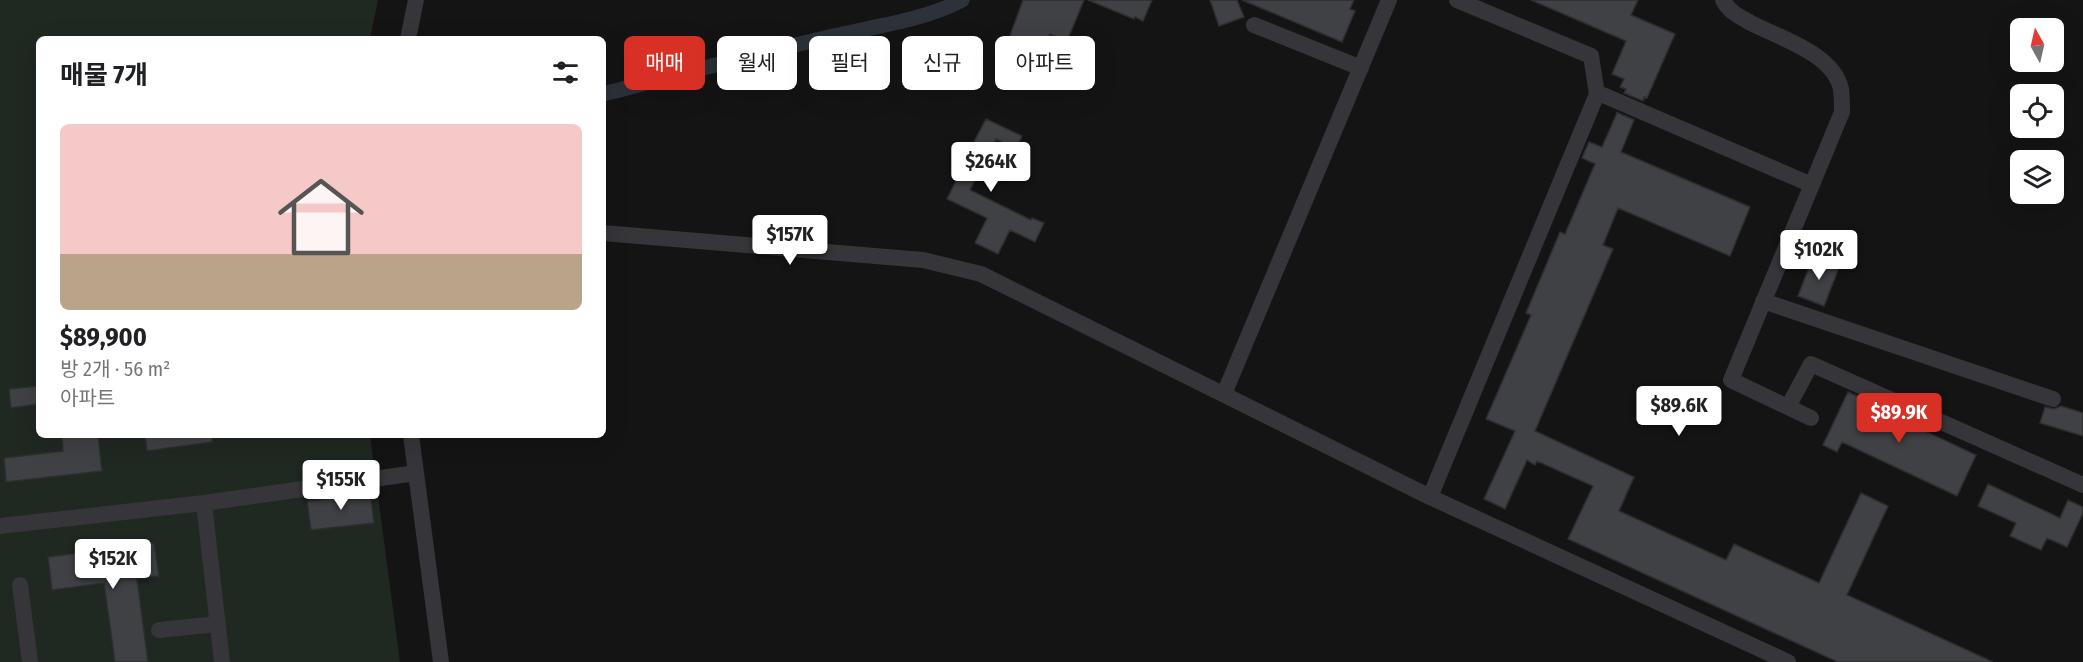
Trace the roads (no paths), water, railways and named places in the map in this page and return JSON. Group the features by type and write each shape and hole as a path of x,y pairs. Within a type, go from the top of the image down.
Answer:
{"street":[{"path":"409,36 416,0"},
{"path":"1224,394 1389,0"},
{"path":"1431,497 1597,94 1591,56 1457,0"},
{"path":"1723,0 1728,10 1814,53 1833,73 1840,88 1842,112 1731,380 1811,418"},
{"path":"1254,25 1361,68"},
{"path":"1603,95 1812,185"},
{"path":"606,233 923,260 981,274 1431,497 1788,662"},
{"path":"1763,301 2053,399"},
{"path":"1788,407 1811,364 2083,485"},
{"path":"411,438 441,662"},
{"path":"0,526 204,503 416,473"},
{"path":"204,503 222,662"},
{"path":"20,585 30,662"},
{"path":"159,630 218,624"}],"waterway":[{"path":"606,93 770,51 895,23 931,13 962,0"}]}
